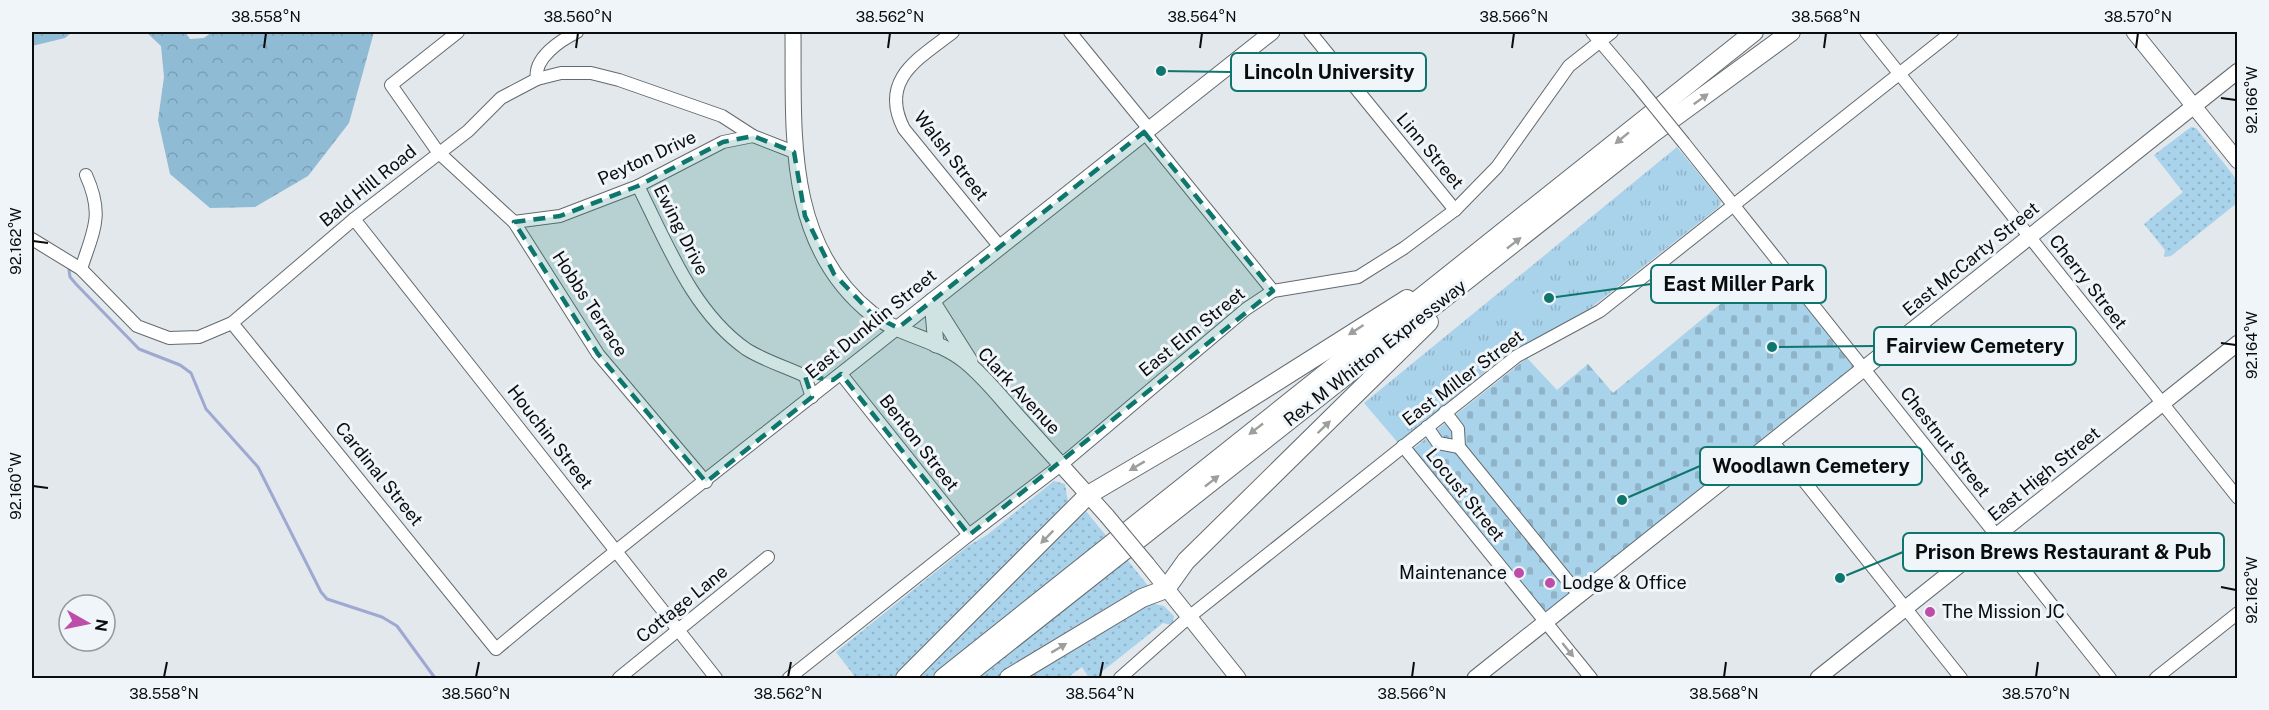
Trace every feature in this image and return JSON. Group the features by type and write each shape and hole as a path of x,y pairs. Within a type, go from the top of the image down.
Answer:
{"highway":[{"name":"Rex M Whitton Expressway","path":"943,678 1755,32"},
{"name":"Rex M Whitton Expressway","path":"963,678 1653,133 1791,32"},
{"path":"1774,46 1802,32"},
{"path":"1009,678 1142,598 1166,589 1186,561 1480,270"},
{"path":"904,678 1088,495 1214,421 1389,309 1444,281"}],"main road":[{"name":"Clark Avenue","path":"793,32 794,152 805,216 815,241 834,274 873,315 963,359 977,371 1107,516 1238,678"},
{"name":"East Dunklin Street","path":"898,328 1272,32"},
{"path":"2134,32 2238,161"},
{"name":"East McCarty Street","path":"1476,678 2238,71"},
{"path":"932,301 936,345"},
{"path":"932,301 977,371"},
{"name":"East High Street","path":"1818,678 2238,343"}],"street":[{"name":"Hobbs Terrace","path":"458,32 391,85 438,152 514,222 598,354 706,482"},
{"name":"Walsh Street","path":"953,32 902,74 896,95 897,110 904,129 1000,247"},
{"path":"1070,32 1273,291"},
{"name":"Linn Street","path":"1310,32 1455,210"},
{"name":"East Elm Street","path":"789,678 1061,465 1246,309 1273,291 1358,277 1404,249 1455,210 1497,167 1569,66 1595,36 1612,32"},
{"name":"Cherry Street","path":"1866,32 2238,498"},
{"name":"East Miller Street","path":"1120,678 1190,617 1517,356 1600,311 1952,32"},
{"path":"537,78 535,70 538,62 569,33"},
{"name":"Chestnut Street","path":"1595,36 1734,205 2110,678"},
{"name":"Bald Hill Road","path":"32,239 81,269 137,326 169,338 199,337 232,323 354,219 468,131 501,98 537,78 561,73 581,73 619,80 722,116 753,136"},
{"path":"753,136 794,152"},
{"name":"Peyton Drive","path":"514,222 560,216 638,186 723,142 753,136"},
{"path":"81,269 97,221 95,194 86,174"},
{"name":"Ewing Drive","path":"638,186 688,285 720,325 747,349 805,375 837,376"},
{"name":"Houchin Street","path":"354,219 716,678"},
{"name":"Cardinal Street","path":"232,323 496,649"},
{"name":"East Dunklin Street","path":"496,649 615,549 706,482 898,328"},
{"path":"805,375 812,397"},
{"name":"Benton Street","path":"837,376 969,535"},
{"path":"1445,412 1458,429 1459,447 1580,596"},
{"path":"1427,427 1438,443 1459,447"},
{"path":"1773,442 1961,678"},
{"name":"Locust Street","path":"1402,446 1591,678"},
{"name":"Cottage Lane","path":"619,678 768,557"},
{"path":"2157,678 2238,613"}],"highlighted area":[{"path":"1144,132 1273,291 969,535 841,374 833,380 805,376 812,397 706,482 598,354 514,222 560,216 638,186 723,142 753,136 794,152 805,216 834,274 873,315 898,328"}],"green space":[{"path":"32,32 72,32 65,38 32,46"},
{"path":"146,32 185,32 190,39 204,38 212,32 374,32 349,123 308,176 255,207 210,208 170,174 158,120 164,77 161,46"},
{"path":"2191,127 2196,128 2237,180 2237,203 2171,256 2164,257 2165,250 2144,224 2183,192 2154,155"},
{"path":"1677,147 1721,201 1719,207 1588,310 1499,360 1399,444 1364,403"},
{"path":"1771,262 1854,364 1854,369 1549,611 1544,612 1413,449 1527,358 1557,390 1588,364 1613,393"},
{"path":"1542,291 1550,312 1516,326 1508,304"},
{"path":"1054,481 1065,484 1068,502 900,678 856,678 836,652 968,546 987,535"},
{"path":"1085,510 1108,538 931,678 911,678"},
{"path":"1126,558 1148,586 1145,591 1004,678 973,678"},
{"path":"1150,603 1164,606 1174,616 1172,625 1163,623 1099,674 1101,678 1089,678 1082,667 1067,678 1023,678"}],"waterway":[{"path":"69,270 70,277 76,284 139,349 180,365 191,373 206,409 258,467 321,592 327,599 382,617 397,626 435,678"}],"place":[{"name":"Lincoln University","path":"1161,71"},
{"name":"East Miller Park","path":"1549,298"},
{"name":"Fairview Cemetery","path":"1772,347"},
{"name":"Woodlawn Cemetery","path":"1622,500"},
{"name":"Maintenance","path":"1519,573"},
{"name":"Prison Brews Restaurant & Pub","path":"1840,578"},
{"name":"Lodge & Office","path":"1550,583"},
{"name":"The Mission JC","path":"1930,612"}]}
